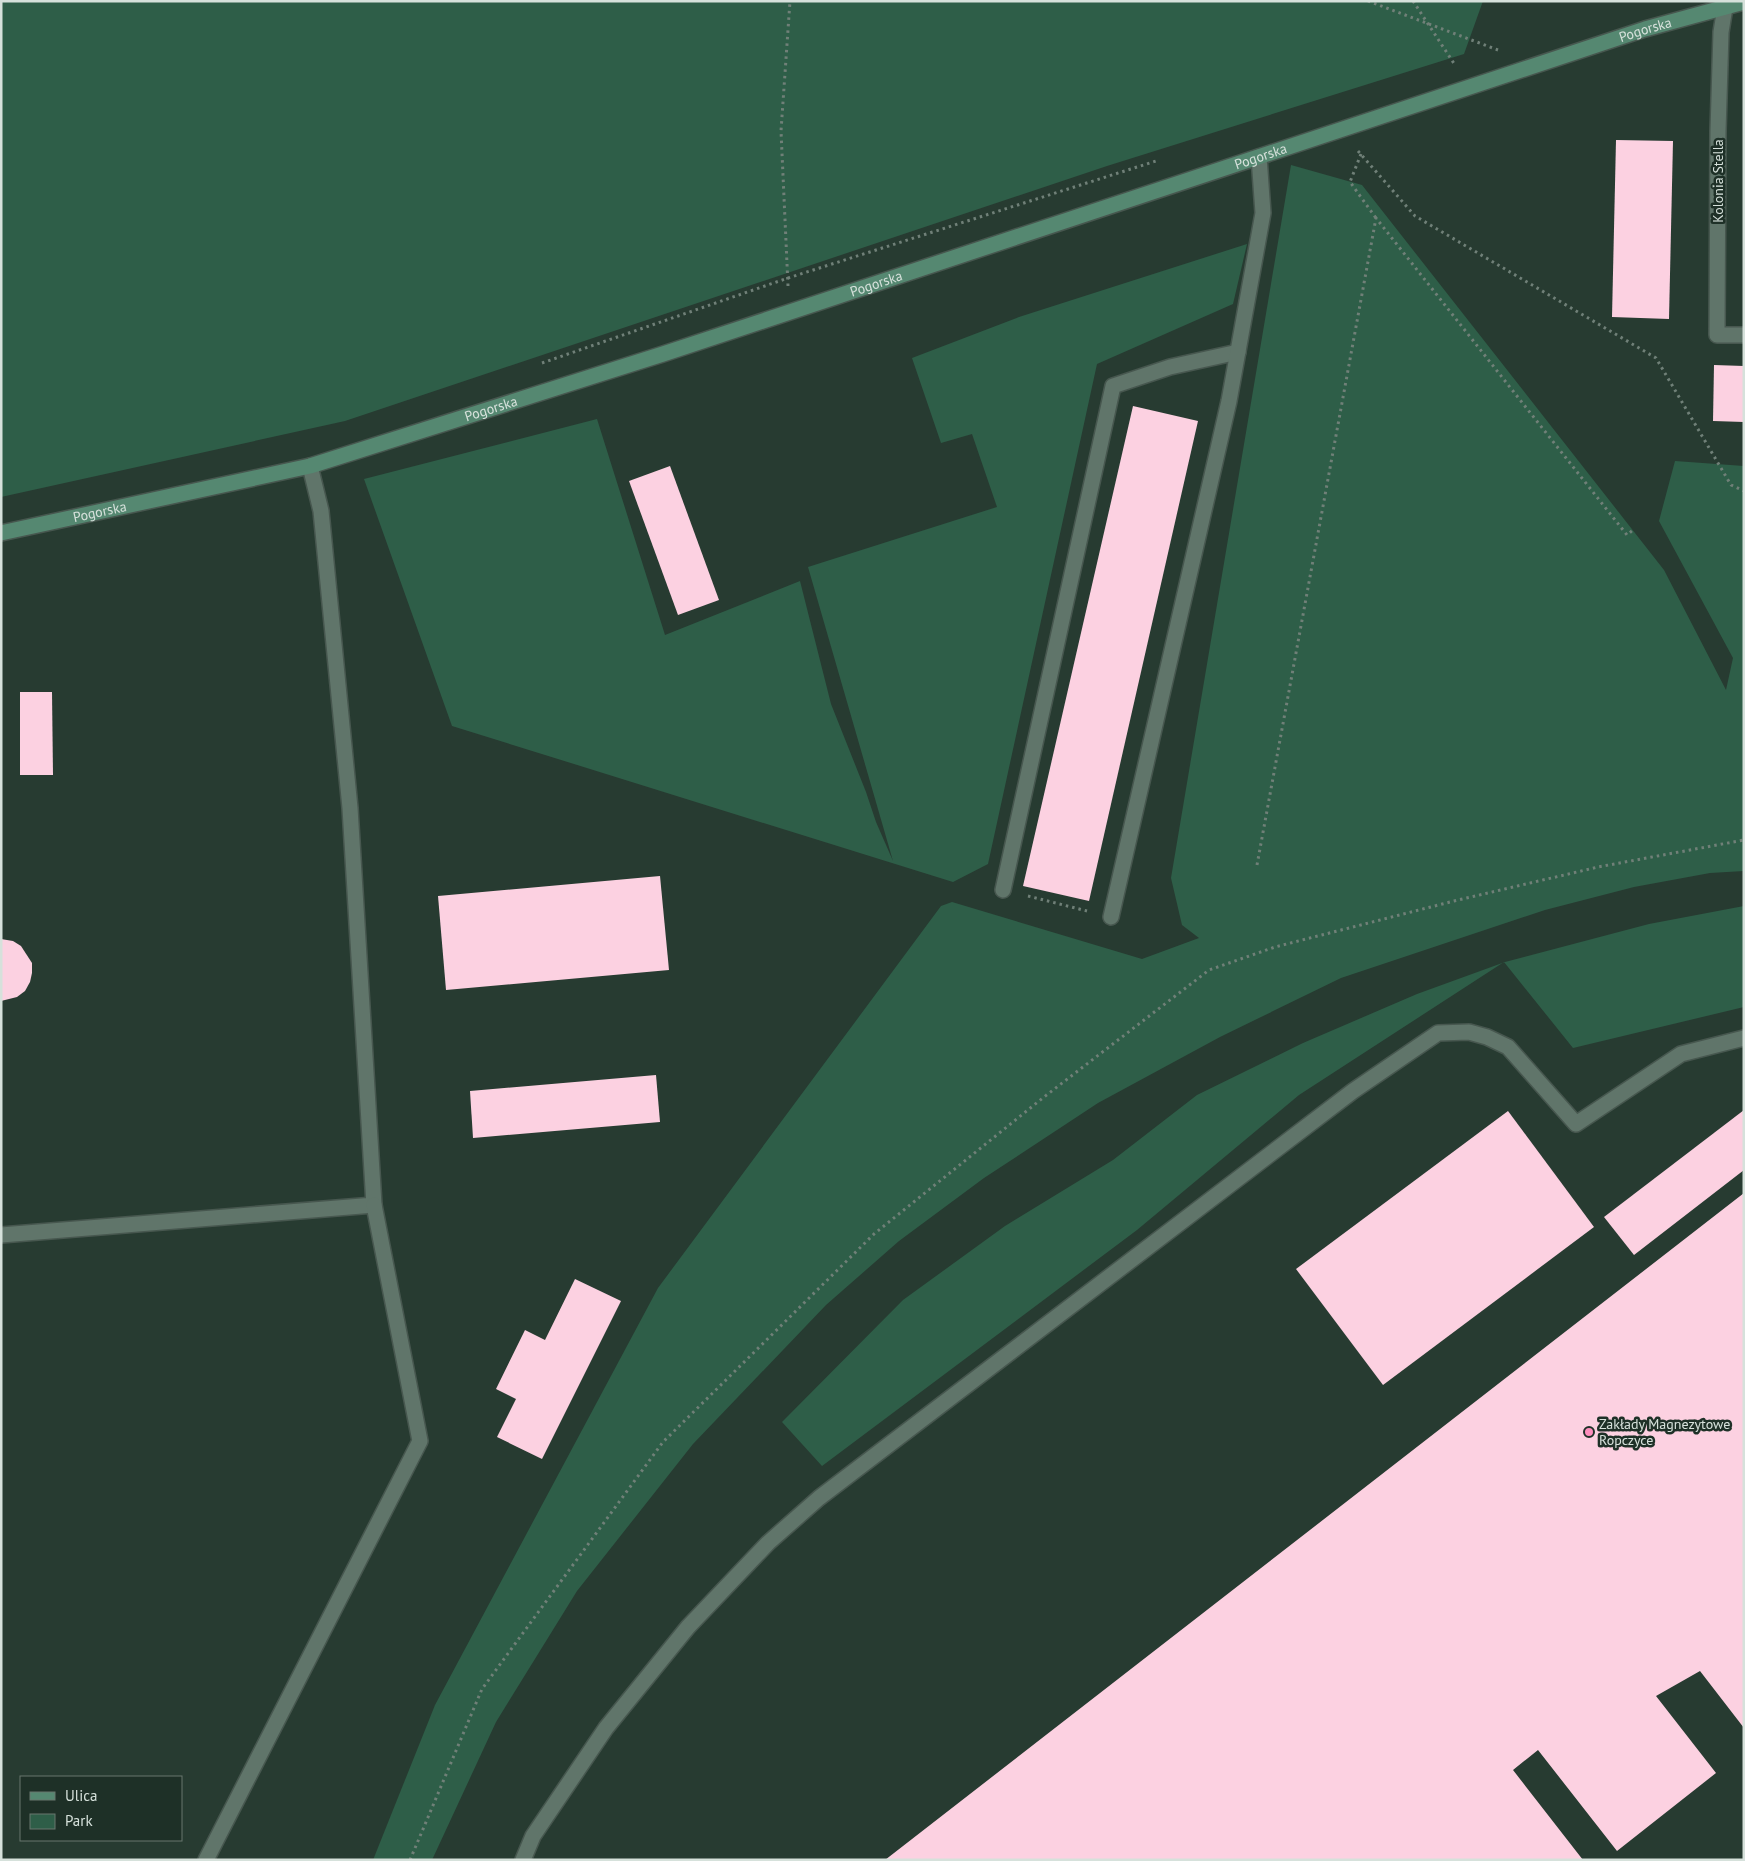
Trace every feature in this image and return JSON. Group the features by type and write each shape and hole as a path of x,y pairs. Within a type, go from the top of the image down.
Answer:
{"street":[{"name":"Pogorska","path":"1,534 310,466 790,312 1645,29 1726,3 1744,2"},
{"name":"Kolonia Stella","path":"1726,3 1721,32 1718,122 1717,335 1744,335"},
{"path":"1112,917 1229,401 1263,213 1259,156"},
{"path":"1003,890 1113,386 1170,367 1238,352"},
{"path":"206,1860 420,1441 374,1206 350,808 321,511 310,466"},
{"path":"523,1860 533,1836 606,1728 688,1627 768,1543 819,1498 915,1424 1354,1091 1438,1033 1469,1032 1508,1046 1576,1124 1681,1054 1744,1038"},
{"path":"1,1235 374,1206"}],"path":[{"path":"790,1 781,131 790,312"},
{"path":"1368,1 1501,50 1492,54"},
{"path":"1413,1 1456,66"},
{"path":"1446,69 1465,63"},
{"path":"1340,130 1414,216 1656,358 1731,485 1744,491"},
{"path":"1360,154 1350,182 1376,218 1627,535 1633,530"},
{"path":"535,365 788,278 1164,158"},
{"path":"1257,865 1376,218"},
{"path":"410,1860 482,1689 663,1442 874,1234 1044,1097 1209,970 1275,948 1454,901 1598,867 1744,840"},
{"path":"1003,890 1112,917"}],"green space":[{"path":"1,1 1483,1 1464,54 1107,166 345,421 1,497"},
{"path":"1291,165 1362,185 1664,570 1726,690 1733,658 1659,521 1675,461 1744,466 1744,871 1710,873 1634,887 1545,910 1341,978 1220,1037 1098,1103 984,1178 899,1241 826,1305 693,1444 577,1591 496,1722 432,1860 373,1860 435,1705 658,1288 941,906 952,902 1142,959 1199,938 1182,925 1171,878"},
{"path":"1247,244 1233,304 1097,364 988,864 953,882 452,726 364,479 597,419 665,635 800,581 831,704 893,861 808,567 997,507 972,434 941,443 912,358 1019,317"},
{"path":"1744,906 1744,1007 1573,1048 1504,962 1649,924"},
{"path":"1503,963 1299,1095 1137,1230 822,1466 782,1422 903,1300 1005,1226 1113,1160 1197,1095 1303,1043 1417,994"}],"building":[{"path":"1616,140 1673,141 1669,319 1612,317"},
{"path":"1714,365 1744,366 1744,422 1713,421"},
{"path":"1133,406 1198,421 1089,901 1023,886"},
{"path":"670,466 719,600 678,615 629,481"},
{"path":"20,692 52,692 53,775 20,775"},
{"path":"660,876 669,970 446,990 438,896"},
{"path":"1,939 13,941 21,946 32,963 32,973 25,991 17,997 1,1001"},
{"path":"656,1075 660,1122 473,1138 470,1091"},
{"path":"1744,1110 1744,1170 1634,1255 1604,1217"},
{"path":"1508,1111 1594,1227 1383,1385 1296,1269"},
{"name":"Zakłady Magnezytowe Ropczyce","path":"1744,1193 1744,1728 1700,1671 1656,1696 1716,1773 1617,1851 1538,1750 1513,1770 1583,1860 885,1860"},
{"path":"575,1279 621,1301 542,1459 497,1437 516,1399 496,1389 525,1330 545,1340"}],"place":[{"name":"Zakłady Magnezytowe Ropczyce","path":"1589,1432"}]}
